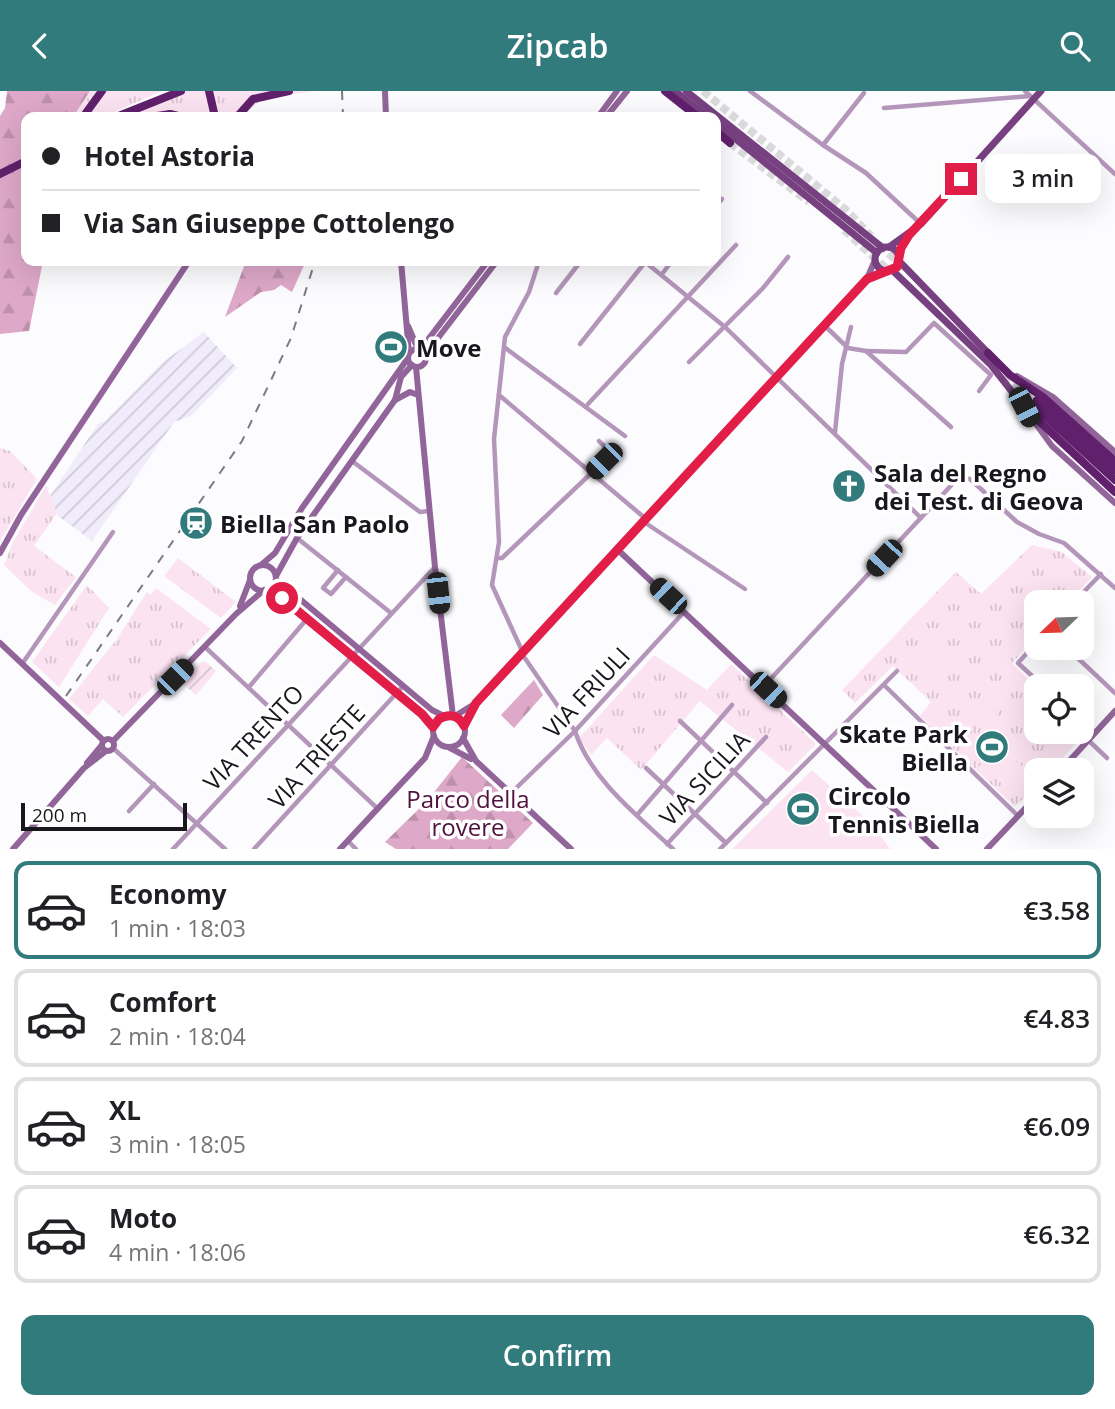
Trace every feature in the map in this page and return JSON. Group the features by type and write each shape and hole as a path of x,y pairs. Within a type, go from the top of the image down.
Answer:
{"highway":[{"path":"87,112 102,91"},
{"path":"128,112 181,91"},
{"path":"209,91 214,112"},
{"path":"241,112 253,99 289,91"},
{"path":"664,91 691,112"},
{"path":"721,135 730,143"},
{"path":"0,174 21,164"},
{"path":"988,353 1010,375 1043,397 1115,461"},
{"path":"1115,470 1035,403 1115,480"},
{"path":"1024,407 1115,492"}],"main road":[{"path":"676,91 702,112"},
{"path":"686,91 711,112"},
{"path":"881,252 909,235 920,224 1032,97 1041,91"},
{"path":"721,120 881,252 888,271 990,365 1024,407"},
{"path":"721,127 881,252 899,258 988,353"},
{"path":"888,271 899,258 909,235"}],"street":[{"path":"378,91 385,112"},
{"path":"384,107 386,91"},
{"path":"601,112 617,91"},
{"path":"610,112 627,91"},
{"path":"750,91 866,173 920,224"},
{"path":"1025,91 1115,174"},
{"path":"823,145 864,93"},
{"path":"884,108 1032,97"},
{"path":"721,261 736,245"},
{"path":"475,761 463,738 464,726 476,703 825,326 867,279 881,252"},
{"path":"689,362 725,327 788,257"},
{"path":"0,553 21,515 186,266"},
{"path":"402,266 409,356 414,366 418,395 449,694 449,716"},
{"path":"421,351 484,266"},
{"path":"236,614 251,575 275,553 302,508 409,356 421,351 493,266"},
{"path":"537,266 503,347 494,439 497,558 492,585 522,653 575,731 593,765 630,809 673,849"},
{"path":"556,293 577,266"},
{"path":"580,344 641,266"},
{"path":"652,266 725,327 921,518"},
{"path":"662,274 669,266"},
{"path":"588,404 716,266"},
{"path":"867,279 888,271"},
{"path":"825,326 848,348 906,352 934,323 991,375 979,391"},
{"path":"13,849 84,768 236,614 266,590 276,577 297,538 395,400 401,377 414,366 425,362 408,326"},
{"path":"835,433 842,364 851,327"},
{"path":"413,333 431,335"},
{"path":"503,347 625,436"},
{"path":"866,351 951,427"},
{"path":"988,353 1017,376 1053,397 1115,452"},
{"path":"395,400 410,392 418,395"},
{"path":"499,395 645,521 744,589"},
{"path":"1024,407 1052,446 1115,503"},
{"path":"497,558 502,558 608,455 608,450 599,441"},
{"path":"352,461 420,512 429,511"},
{"path":"764,687 955,479 970,479 1017,522 1039,534 1065,543 1115,588"},
{"path":"22,664 113,532"},
{"path":"297,538 391,613"},
{"path":"618,550 936,849"},
{"path":"261,565 271,568 276,577 432,711 449,716 464,726"},
{"name":"VIA TRENTO","path":"173,849 435,568"},
{"path":"338,570 323,588 331,594 346,577"},
{"path":"1086,590 1101,574"},
{"path":"251,575 254,586 266,590 306,619 433,727 434,736 425,758"},
{"name":"VIA FRIULI","path":"511,793 575,731 684,612"},
{"path":"249,687 306,619"},
{"path":"0,643 108,745 225,849"},
{"path":"205,647 378,809"},
{"path":"1024,656 1018,663 1029,674"},
{"path":"1080,660 1115,693"},
{"path":"720,849 897,671"},
{"path":"884,685 1018,816"},
{"name":"VIA TRIESTE","path":"254,849 403,686"},
{"path":"433,727 476,703"},
{"path":"637,815 732,705"},
{"path":"1094,734 1115,711"},
{"path":"680,721 766,803"},
{"path":"434,736 446,747 475,761 571,849"},
{"name":"VIA SICILIA","path":"667,844 766,737"},
{"path":"340,849 425,758 446,747 457,745 463,738"},
{"path":"1071,758 1084,744"},
{"path":"1092,744 1107,758"},
{"path":"646,768 726,843"},
{"path":"129,811 154,784"},
{"path":"988,849 1024,809"},
{"path":"348,841 356,849"}],"shaded area":[{"path":"204,332 237,368 191,416 174,422 92,541 58,516 50,496 98,424 105,421 163,362"}],"green space":[{"path":"7,91 90,91 76,112 21,112 21,266 42,266 29,331 0,334 0,116 5,108"},
{"path":"90,91 162,91 114,112 76,112"},
{"path":"183,91 316,91 263,98 248,112 130,112"},
{"path":"244,266 304,266 292,292 281,285 274,290 261,292 225,317"},
{"path":"0,448 10,451 37,479 0,541"},
{"path":"46,486 57,513 34,546 76,577 55,605 32,592 4,565 13,542"},
{"path":"1032,545 1062,552 1092,577 1080,590 1024,590 1024,650 1012,663 1024,675 1024,744 1076,744 1062,758 1024,758 1024,798 1015,807 920,716 931,702 893,666 855,703 842,690 956,572 981,594"},
{"path":"178,558 236,602 221,618 164,576"},
{"path":"87,585 109,608 59,687 32,662"},
{"path":"156,588 211,629 123,717 103,699 88,716 69,699 117,639 147,592 151,595"},
{"path":"937,641 949,653 925,678 913,665"},
{"path":"654,655 707,690 731,664 816,744 788,772 700,701 641,770 607,738 591,755 579,738"},
{"path":"201,662 206,662 216,671 196,695 181,682"},
{"path":"534,680 543,695 514,728 501,715"},
{"name":"Skate Park Biella","path":"997,709 993,743 1024,766 1021,782 1002,784 995,778 990,781 976,767 987,764 980,755 988,745 988,710"},
{"name":"Parco della rovere","path":"462,757 533,823 508,849 396,849 385,842 427,801"},
{"path":"812,770 873,825 890,849 732,849"}],"tunnel":[{"path":"703,91 846,210 871,236"},
{"path":"730,143 809,202"},
{"path":"844,230 891,273"},
{"path":"880,245 904,268"},
{"path":"1003,377 1033,405"}],"railway":[{"path":"342,91 343,112"},
{"path":"66,696 242,441 291,338 313,266"}],"place":[{"name":"Move","path":"391,347"},
{"name":"Sala del Regno dei Test. di Geova","path":"849,486"},
{"name":"Biella San Paolo","path":"196,523"},
{"name":"Skate Park Biella","path":"992,747"},
{"name":"Circolo Tennis Biella","path":"803,809"}],"route":[{"path":"282,598 422,714 433,727 439,719 450,715 459,719 464,726 476,703 867,279 879,271 897,267 901,248 909,235 961,179"}]}
